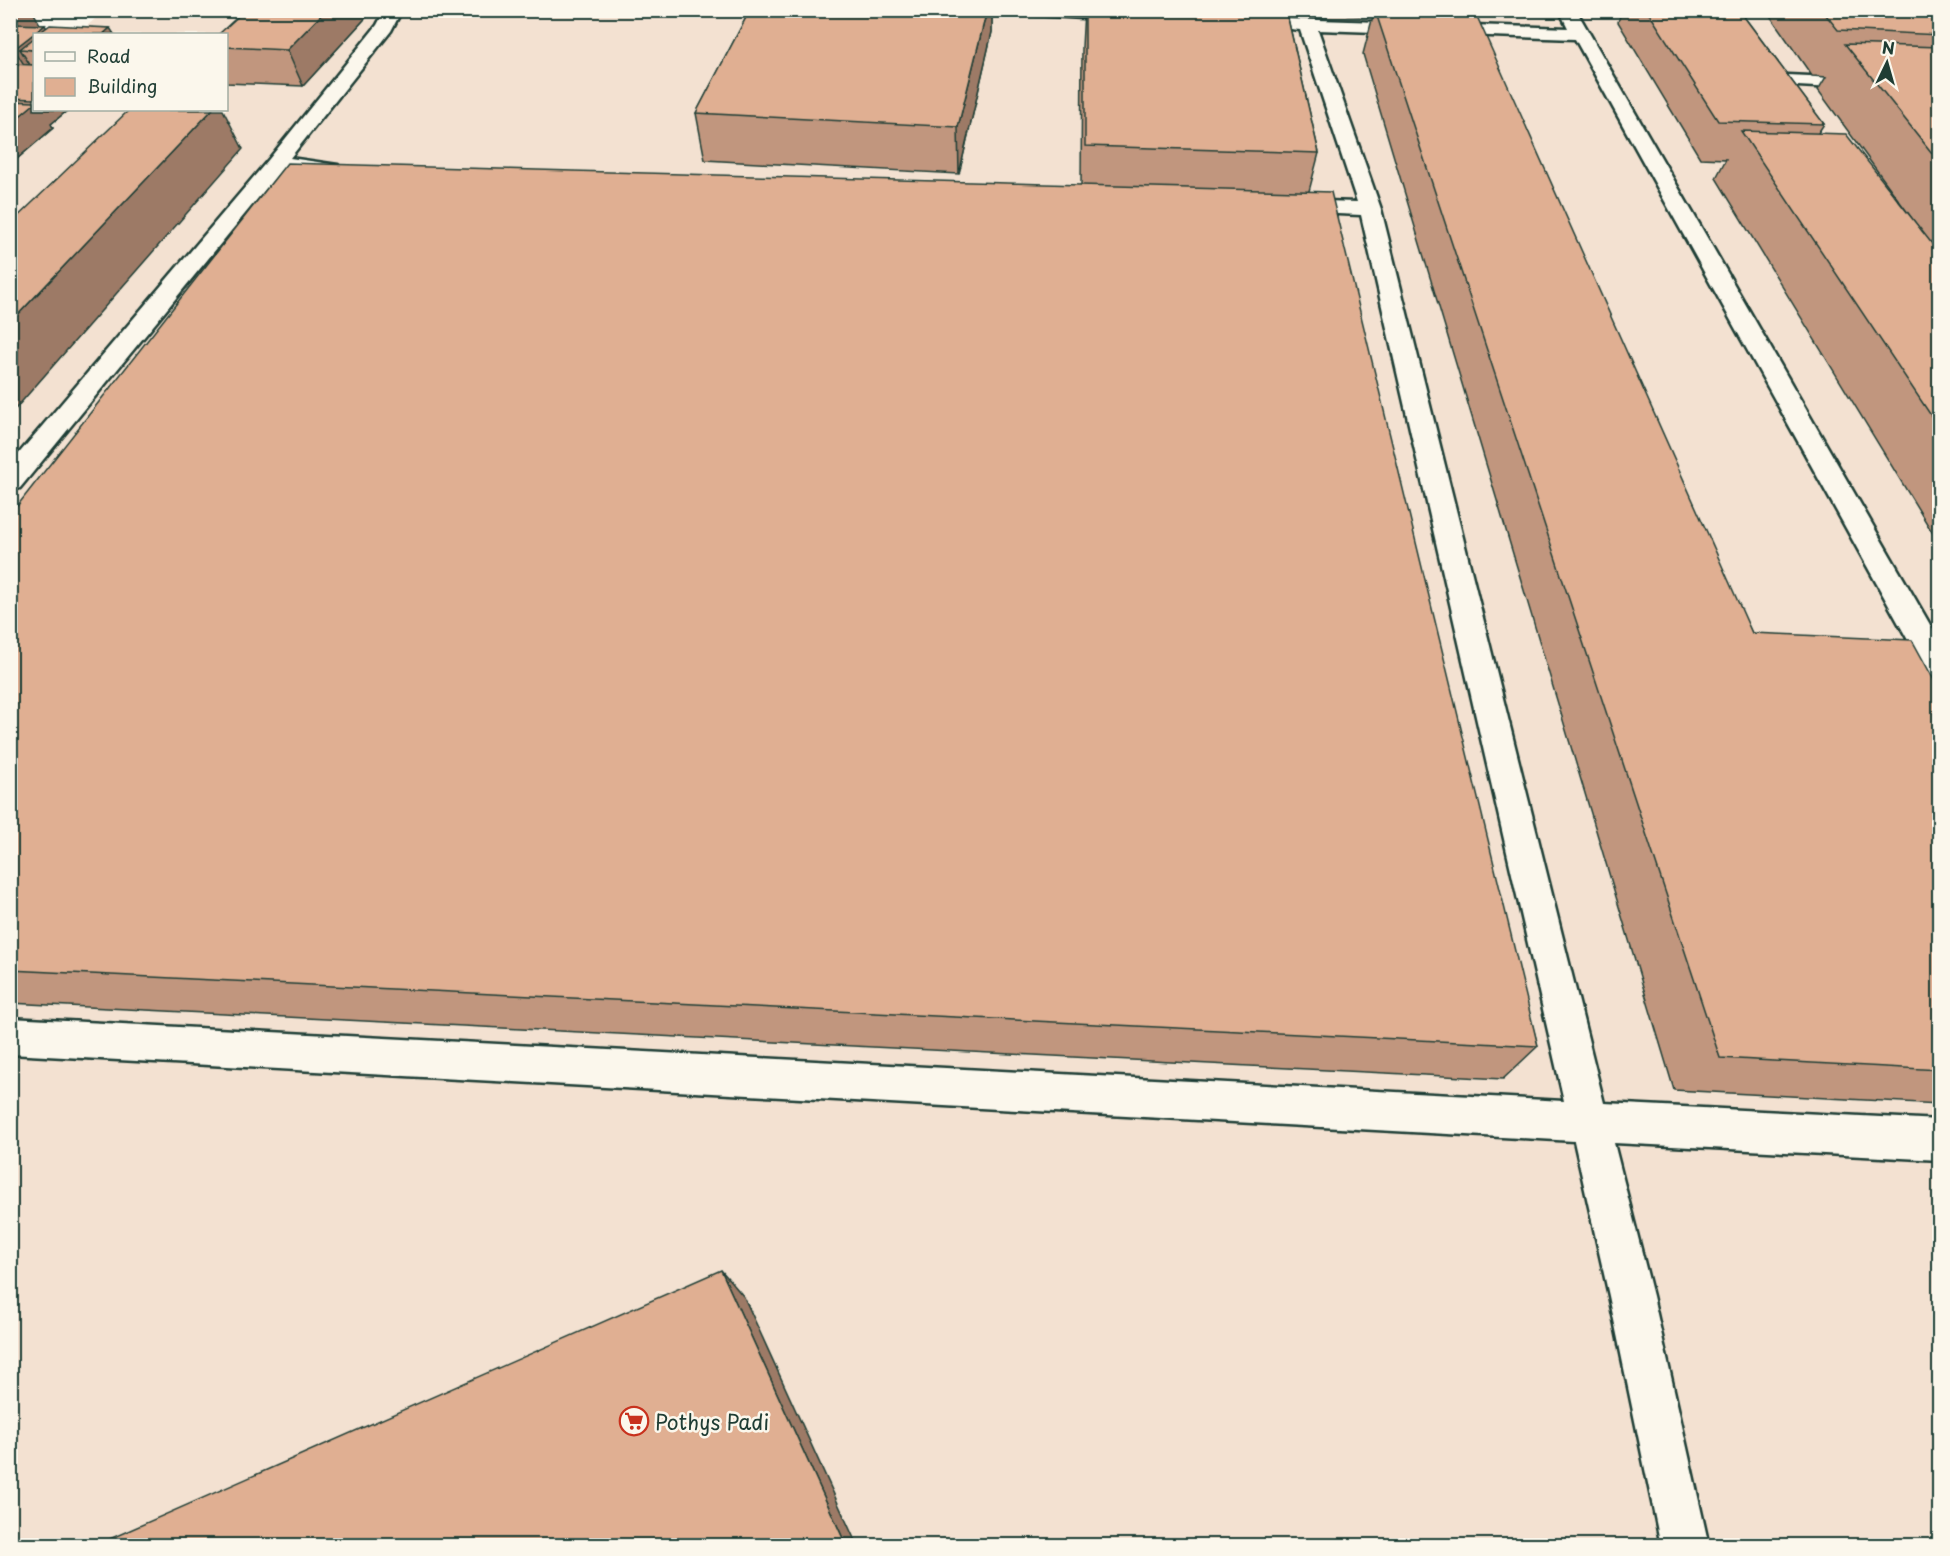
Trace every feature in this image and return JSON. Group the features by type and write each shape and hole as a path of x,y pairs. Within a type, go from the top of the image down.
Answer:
{"lane":[{"path":"10,482 276,163 386,27 394,10"},
{"path":"1036,10 1142,16"},
{"path":"1567,10 1940,670"},
{"path":"1272,23 1579,34"},
{"path":"1307,25 1358,167 1370,209 1631,1296 1685,1545"},
{"path":"1756,63 1779,99"},
{"path":"1768,80 1940,88"},
{"path":"276,163 347,170"},
{"path":"1268,205 1370,209"},
{"path":"10,1036 1940,1140"}],"shaded area":[{"path":"104,11 1939,11 1939,1545 11,1546 11,96 33,75 33,111 228,111 228,33 79,33"}],"building":[{"path":"245,10 326,10 287,50 228,47 228,33 220,33"},
{"path":"750,10 987,10 958,127 696,113"},
{"path":"1085,10 1286,10 1319,153 1085,146"},
{"path":"1375,10 1475,12 1752,633 1912,640 1940,691 1940,1070 1720,1058"},
{"path":"1647,10 1739,10 1824,124 1718,121"},
{"path":"1822,10 1940,10 1940,35 1838,30"},
{"path":"10,24 45,25 14,49 10,49"},
{"path":"50,25 110,28 104,33 39,33"},
{"path":"33,39 33,50 20,49"},
{"path":"1845,44 1940,47 1940,163"},
{"path":"10,64 33,65 33,99 10,98"},
{"path":"10,101 33,102 33,105 10,124"},
{"path":"128,111 211,111 10,323 10,224"},
{"path":"1741,131 1846,134 1940,254 1940,429"},
{"path":"287,163 1331,192 1538,1046 10,970 10,515"},
{"name":"Pothys Padi","path":"721,1270 846,1545 96,1545"}],"place":[{"name":"Pothys Padi","path":"634,1421"}]}
